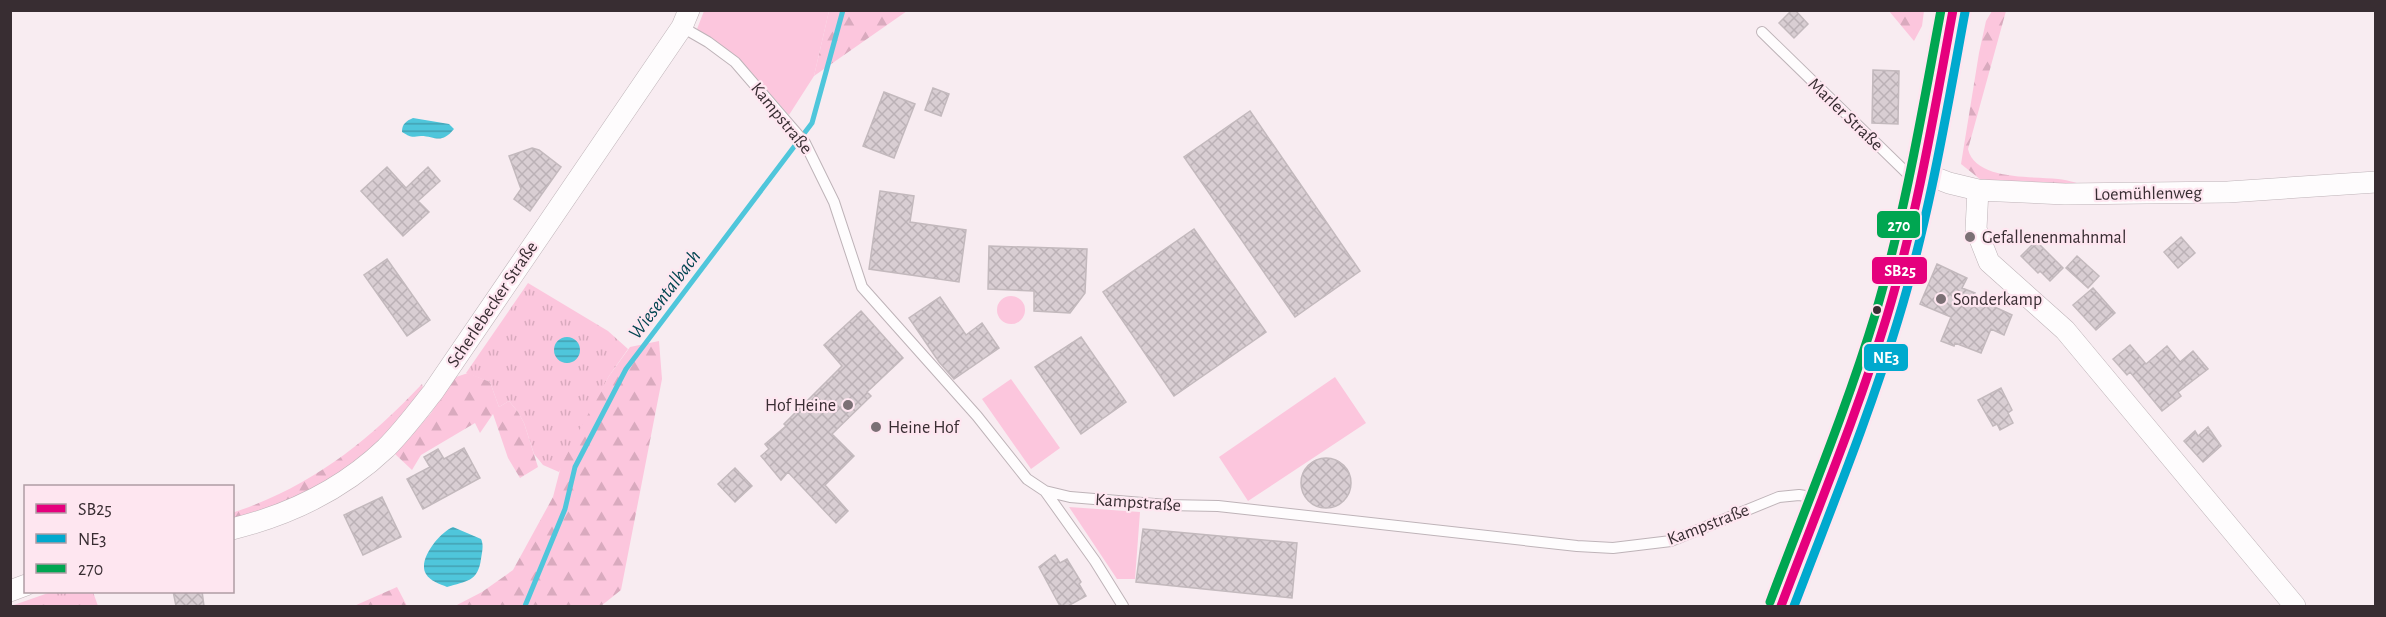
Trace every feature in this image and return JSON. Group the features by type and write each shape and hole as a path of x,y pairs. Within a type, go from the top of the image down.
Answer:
{"main road":[{"path":"1781,606 1856,407 1887,316 1922,180 1953,10"}],"street":[{"name":"Scherlebecker Straße","path":"234,528 284,513 310,501 367,464 410,422 433,392 686,19"},
{"name":"Loemühlenweg","path":"1922,180 1978,190 2065,194 2228,192 2376,182"},
{"path":"1978,190 1976,229 1989,262 2065,330 2295,606"}],"lane":[{"name":"Kampstraße","path":"686,19 708,42 735,63 805,143 834,202 862,287 977,416 1027,479 1045,491 1070,497 1167,506 1218,506 1577,546 1613,548 1671,541 1779,497 1799,495 1821,499"},
{"name":"Marler Straße","path":"1762,32 1922,180"},
{"path":"1045,491 1095,561 1123,606"}],"green space":[{"path":"704,11 829,11 814,76 789,115 741,61 697,29"},
{"path":"829,11 907,11 814,76"},
{"path":"1889,11 1924,11 1922,26 1914,41"},
{"path":"1992,11 2006,11 1968,149 1973,159 1982,167 1993,172 2062,180 2090,187 1986,184 1961,164 1979,53 1986,21"},
{"path":"528,283 608,331 628,349 609,376 559,472 543,465 534,454 524,423 509,401 499,407 490,382 466,373"},
{"path":"1011,296 1021,300 1025,310 1021,320 1011,324 1001,320 997,310 1001,300"},
{"path":"659,341 662,379 621,590 601,606 455,606 482,592 513,570 553,497 561,466 609,376 630,347"},
{"path":"468,373 490,382 499,407 509,401 518,412 524,423 538,467 520,478 508,458 493,414 480,433 475,423 421,455 412,470 395,454 431,413 453,378"},
{"path":"1335,377 1366,423 1248,501 1219,457"},
{"path":"1011,379 1060,448 1031,469 982,399"},
{"path":"422,384 424,392 397,427 357,462 297,501 234,521 234,512 287,490 336,461 401,406"},
{"path":"1069,507 1140,512 1135,579 1117,579"},
{"path":"397,587 407,606 354,606"},
{"path":"48,593 93,593 98,606 11,606"}],"water":[{"path":"413,118 449,124 454,129 442,138 413,137 402,132 402,129 408,120"},
{"path":"567,337 576,341 580,350 576,359 567,363 558,359 554,350 558,341"},
{"path":"453,527 481,539 482,549 479,567 474,576 465,582 447,587 435,582 426,574 424,568 431,547 442,534"}],"building":[{"path":"1792,10 1795,10 1808,24 1794,38 1779,23"},
{"path":"1873,70 1899,71 1898,124 1872,123"},
{"path":"933,88 949,94 941,116 925,110"},
{"path":"884,92 915,104 894,158 863,146"},
{"path":"1250,111 1360,271 1295,317 1184,157"},
{"path":"532,148 539,150 561,167 530,211 514,199 521,189 509,156"},
{"path":"387,167 406,188 428,167 440,181 418,201 429,212 403,236 361,191"},
{"path":"880,191 914,196 910,222 966,230 959,282 869,269"},
{"path":"1194,229 1266,332 1174,396 1103,292"},
{"path":"2181,237 2195,253 2178,268 2164,252"},
{"path":"2036,241 2063,268 2050,281 2021,256"},
{"path":"989,246 1087,249 1085,293 1070,313 1034,311 1034,291 988,289"},
{"path":"2077,256 2099,276 2088,288 2066,268"},
{"path":"387,259 430,320 407,336 364,275"},
{"path":"1937,264 1967,278 1962,288 1975,293 1973,297 2012,315 2004,335 1991,329 1981,353 1955,343 1954,346 1941,341 1951,317 1920,304"},
{"path":"2093,288 2115,313 2096,330 2073,305"},
{"path":"940,297 966,335 982,323 999,348 954,379 939,362 909,318"},
{"path":"861,311 903,358 867,392 871,396 832,434 854,456 825,485 848,511 836,523 788,472 781,480 761,456 769,449 765,444 786,426 784,424 842,366 824,345"},
{"path":"1081,337 1126,402 1081,434 1035,367"},
{"path":"2130,345 2146,364 2167,346 2180,362 2193,351 2208,369 2178,392 2181,396 2162,411 2130,372 2127,375 2113,359"},
{"path":"2001,388 2012,410 2008,413 2013,423 2000,430 1997,424 1993,426 1978,400"},
{"path":"2208,427 2221,446 2203,462 2184,441 2195,431 2198,436"},
{"path":"464,448 480,478 423,509 407,479 430,467 424,457 438,449 444,459"},
{"path":"1326,458 1344,465 1351,483 1344,501 1326,508 1308,501 1301,483 1308,465"},
{"path":"735,468 752,486 735,502 718,484"},
{"path":"382,497 401,537 363,555 344,515"},
{"path":"1143,529 1297,543 1292,598 1136,582"},
{"path":"1055,555 1060,563 1067,559 1081,582 1079,584 1086,596 1068,606 1060,606 1039,567"},
{"path":"173,593 202,593 204,606 176,606"}],"waterway":[{"name":"Wiesentalbach","path":"525,606 565,509 575,467 626,369 812,123 843,10"}],"transit line":[{"name":"270","path":"1770,602 1839,422 1876,312 1904,200 1941,10"},
{"name":"SB25","path":"1781,606 1850,426 1898,278 1932,126 1953,10"},
{"name":"NE3","path":"1794,606 1875,392 1909,282 1936,167 1965,12"}],"place":[{"name":"Gefallenenmahnmal","path":"1970,237"},
{"name":"Sonderkamp","path":"1941,299"},
{"name":"Hof Heine","path":"848,405"},
{"name":"Heine Hof","path":"876,427"}]}
